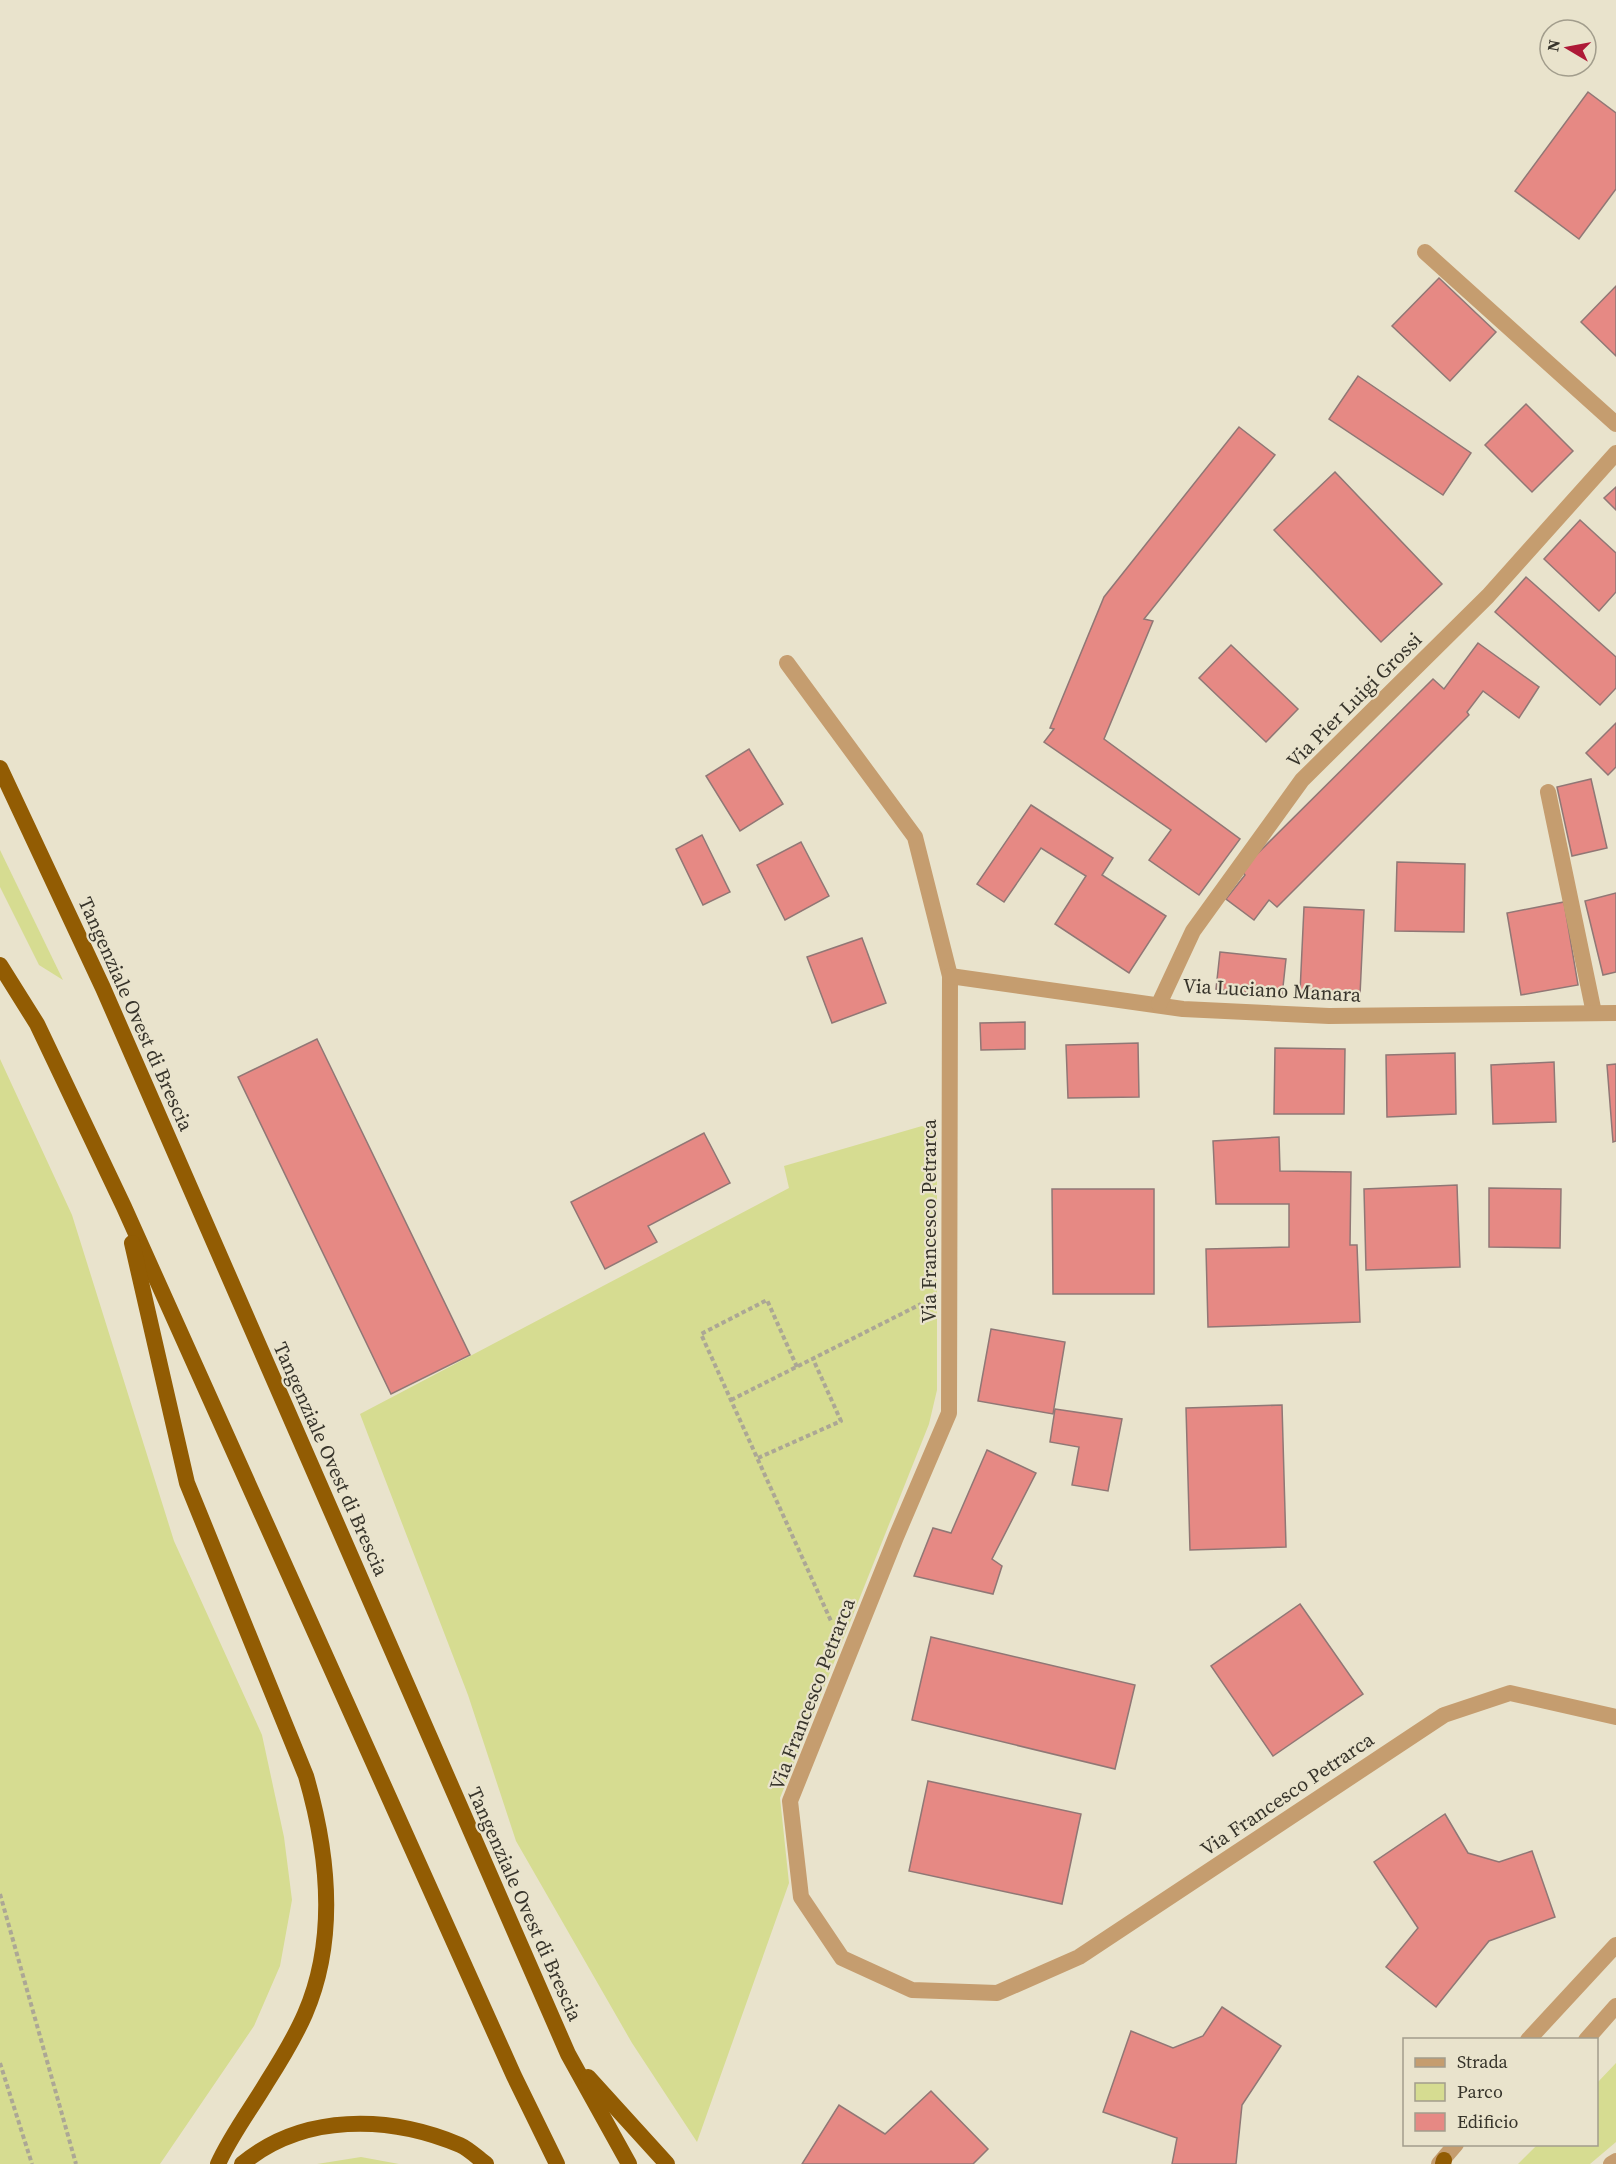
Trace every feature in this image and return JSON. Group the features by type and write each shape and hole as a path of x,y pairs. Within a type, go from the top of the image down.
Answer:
{"highway":[{"name":"Tangenziale Ovest di Brescia","path":"0,768 103,988 568,2054 629,2164"},
{"path":"0,965 37,1024 124,1207 514,2076 557,2164"},
{"path":"124,1207 187,1483 306,1776 318,1819 326,1869 325,1933 319,1969 306,2013 267,2082 227,2143 218,2164"},
{"path":"568,2054 667,2164"},
{"path":"242,2164 279,2140 304,2130 353,2122 409,2130 461,2146 486,2164"}],"street":[{"path":"1425,252 1616,424"},
{"name":"Via Pier Luigi Grossi","path":"1160,1004 1193,931 1302,780 1488,596 1616,453"},
{"name":"Via Francesco Petrarca","path":"787,663 915,837 950,976 950,1413 896,1537 790,1801 801,1897 842,1958 912,1990 997,1993 1079,1957 1444,1715 1510,1693 1616,1718"},
{"path":"1548,792 1594,1013"},
{"name":"Via Luciano Manara","path":"950,976 1183,1009 1329,1016 1616,1013"},
{"path":"1530,2038 1616,1946"},
{"path":"1588,2038 1616,2006"},
{"path":"1611,2164 1616,2161"}],"path":[{"path":"797,1367 767,1300 701,1334 835,1630"},
{"path":"731,1400 925,1302 924,1314"},
{"path":"758,1458 841,1421 813,1359"},
{"path":"0,1894 76,2164"},
{"path":"0,2063 32,2164"}],"green space":[{"path":"0,850 63,980 39,965 0,887"},
{"path":"0,1059 72,1215 174,1541 262,1735 284,1837 292,1900 280,1966 254,2026 160,2164 0,2164"},
{"path":"922,1126 937,1133 937,1390 929,1424 780,1798 789,1883 697,2142 632,2043 516,1841 468,1695 360,1414 789,1188 784,1166"},
{"path":"1616,2063 1616,2142 1590,2164 1518,2164 1536,2146 1598,2146 1598,2082"},
{"path":"361,2157 399,2164 317,2164"}],"building":[{"path":"1588,92 1616,113 1616,189 1579,239 1515,191"},
{"path":"1439,278 1496,332 1450,381 1392,326"},
{"path":"1616,286 1616,356 1581,322"},
{"path":"1358,376 1471,453 1443,495 1329,419"},
{"path":"1526,404 1573,451 1532,492 1485,445"},
{"path":"1239,427 1275,455 1144,619 1153,621 1104,739 1240,839 1199,895 1149,860 1171,830 1044,742 1054,729 1050,728 1104,597"},
{"path":"1335,472 1442,584 1381,642 1274,530"},
{"path":"1616,487 1616,510 1604,498"},
{"path":"1580,520 1616,553 1616,592 1599,611 1544,559"},
{"path":"1526,577 1616,657 1616,688 1600,705 1495,612"},
{"path":"1478,643 1539,687 1519,718 1483,691 1467,712 1469,715 1277,907 1269,900 1254,920 1226,899 1245,875 1241,870 1433,679 1444,689"},
{"path":"1231,645 1298,709 1266,742 1199,678"},
{"path":"1616,723 1616,767 1608,775 1586,753"},
{"path":"749,749 783,804 740,831 706,776"},
{"path":"1591,779 1607,848 1572,856 1557,787"},
{"path":"1031,805 1113,858 1102,875 1166,916 1129,973 1055,924 1086,876 1041,848 1004,902 977,884"},
{"path":"702,835 730,892 703,905 676,849"},
{"path":"801,842 829,896 785,920 757,865"},
{"path":"1397,862 1465,864 1464,932 1395,931"},
{"path":"1616,893 1616,972 1603,975 1585,901"},
{"path":"1564,902 1578,985 1521,995 1507,913"},
{"path":"1304,907 1364,910 1360,995 1300,992"},
{"path":"862,938 886,1003 832,1023 807,957"},
{"path":"1220,952 1286,959 1282,996 1216,989"},
{"path":"1025,1022 1025,1049 981,1050 980,1023"},
{"path":"317,1039 470,1355 391,1394 238,1077"},
{"path":"1138,1043 1139,1097 1068,1098 1066,1045"},
{"path":"1275,1048 1345,1049 1344,1114 1274,1114"},
{"path":"1455,1053 1456,1114 1387,1117 1386,1055"},
{"path":"1554,1062 1556,1122 1493,1124 1491,1065"},
{"path":"1616,1064 1616,1141 1613,1142 1607,1065"},
{"path":"704,1133 730,1183 648,1226 657,1242 605,1269 571,1202"},
{"path":"1279,1137 1280,1171 1351,1172 1350,1245 1357,1245 1360,1322 1208,1327 1206,1249 1289,1247 1289,1204 1216,1204 1213,1141"},
{"path":"1457,1185 1460,1267 1366,1270 1364,1189"},
{"path":"1489,1188 1561,1189 1560,1248 1489,1247"},
{"path":"1052,1189 1154,1189 1154,1294 1053,1294"},
{"path":"991,1329 1065,1342 1053,1414 978,1401"},
{"path":"1282,1405 1286,1547 1190,1550 1186,1408"},
{"path":"1055,1409 1122,1419 1108,1491 1072,1485 1079,1447 1050,1442"},
{"path":"987,1450 1036,1473 992,1559 1002,1566 993,1594 914,1576 933,1528 951,1533"},
{"path":"1300,1604 1363,1694 1273,1756 1211,1666"},
{"path":"931,1637 1135,1685 1115,1769 912,1720"},
{"path":"928,1781 1081,1814 1062,1904 909,1871"},
{"path":"1445,1814 1468,1853 1499,1862 1532,1851 1555,1917 1489,1941 1436,2007 1386,1967 1418,1928 1374,1862"},
{"path":"1222,2007 1281,2046 1242,2105 1236,2164 1172,2164 1177,2138 1103,2112 1131,2031 1173,2048 1203,2036"},
{"path":"931,2091 988,2149 973,2164 802,2164 839,2105 885,2134"}]}
